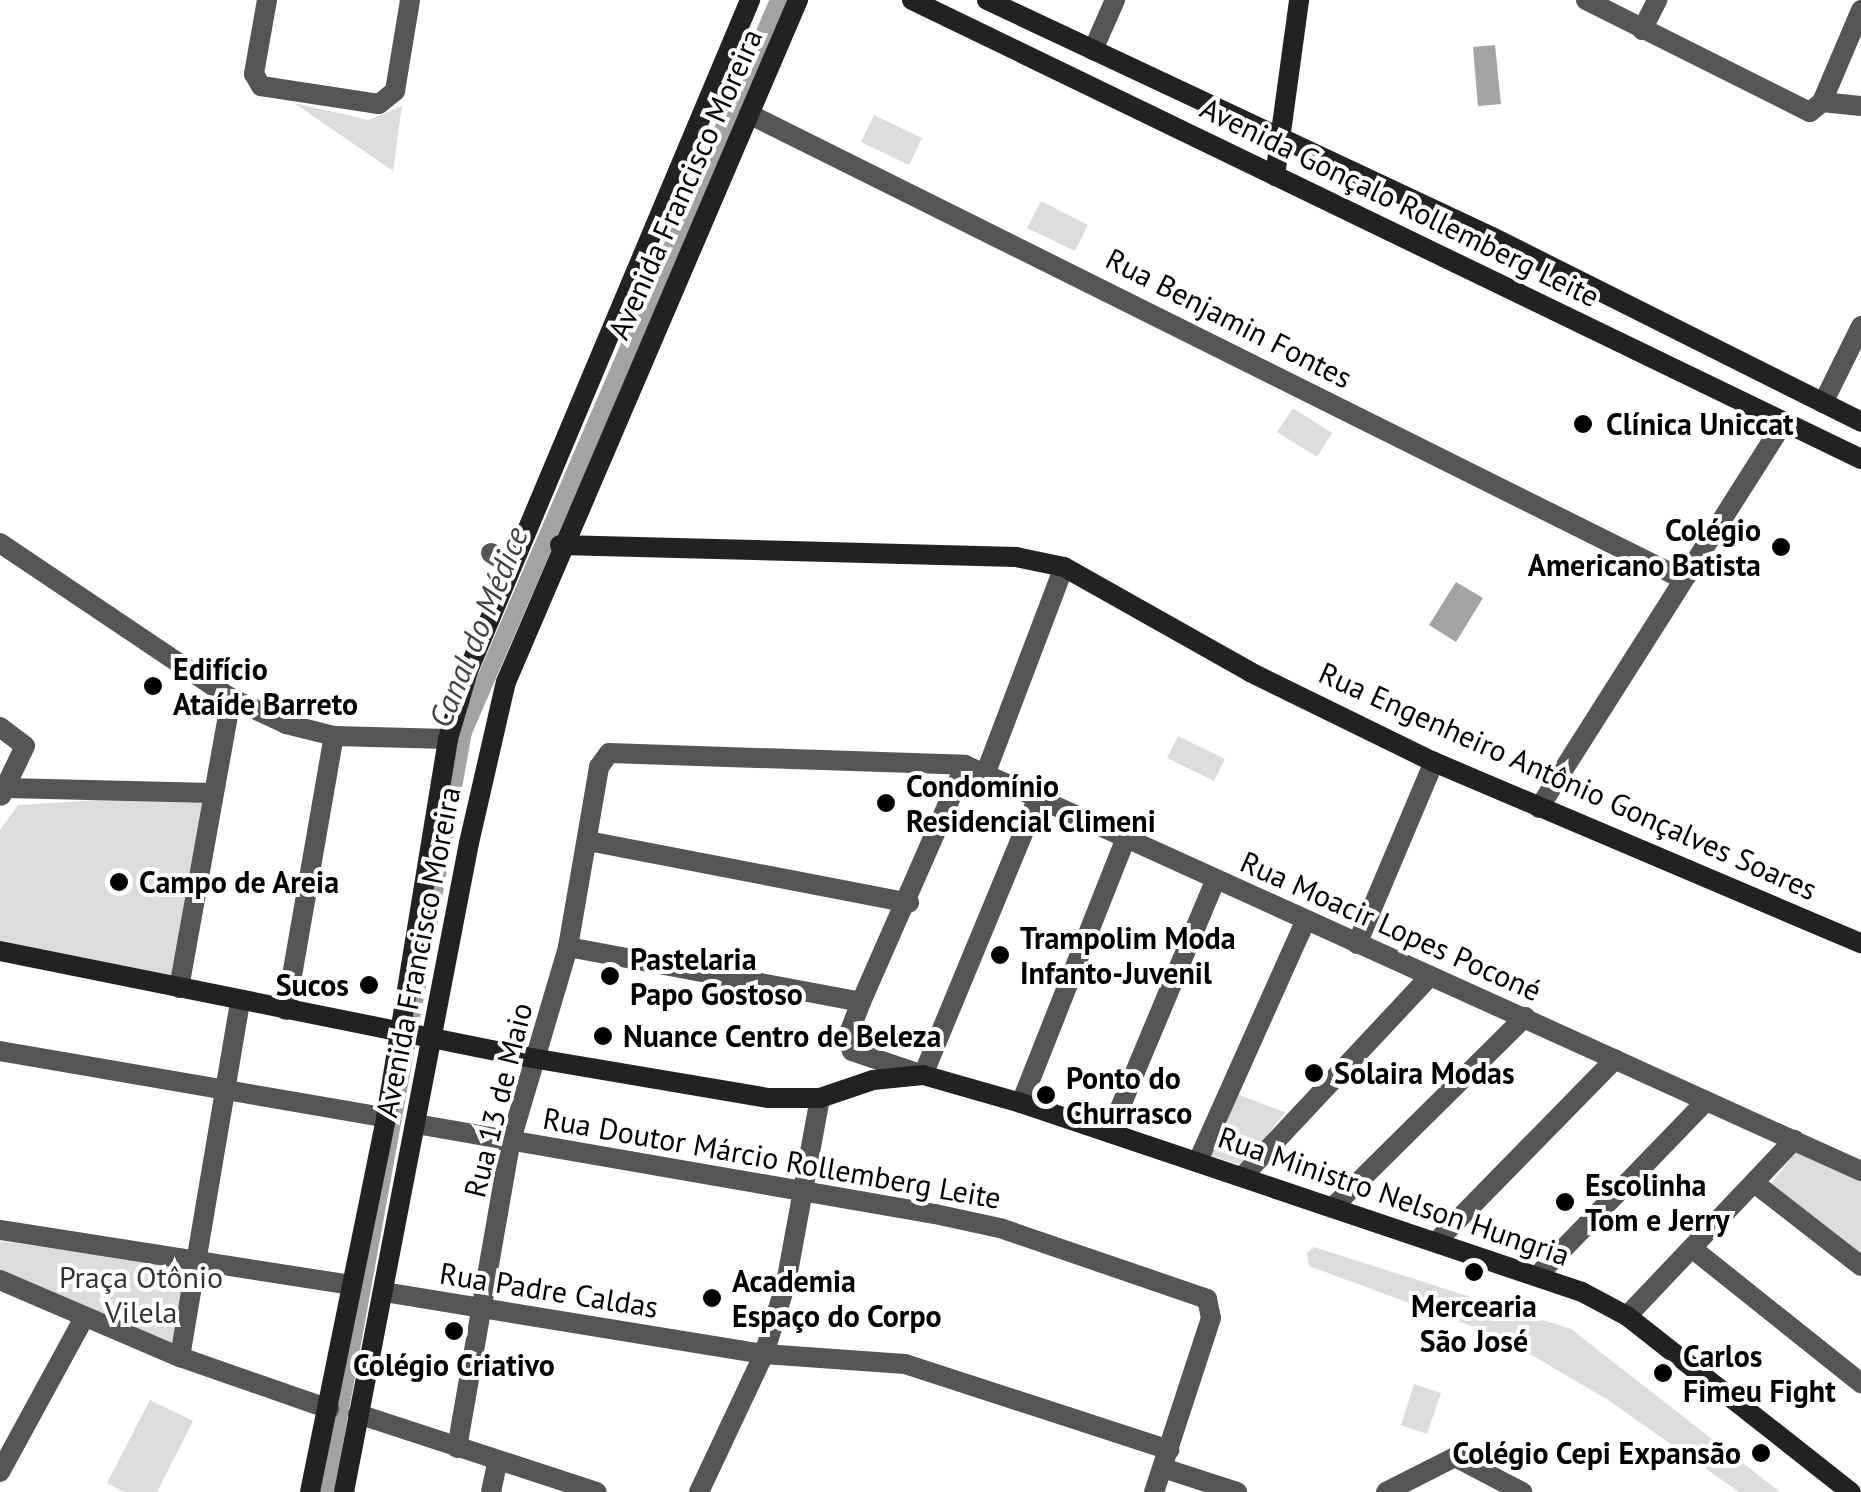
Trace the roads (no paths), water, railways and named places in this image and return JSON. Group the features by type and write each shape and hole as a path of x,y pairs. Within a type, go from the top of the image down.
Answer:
{"street":[{"path":"267,0 254,74 261,86 378,104 395,90 410,0"},
{"name":"Avenida Francisco Moreira","path":"310,1492 386,1118 448,740 499,558 750,0"},
{"name":"Avenida Francisco Moreira","path":"344,1492 416,1124 429,1037 490,738 560,545 798,0"},
{"name":"Avenida Gonçalo Rollemberg Leite","path":"912,0 1861,458"},
{"name":"Avenida Gonçalo Rollemberg Leite","path":"986,0 1276,140 1492,236 1861,422"},
{"path":"1092,50 1115,0"},
{"path":"1274,176 1298,0"},
{"path":"1586,0 1803,111 1819,105 1861,106"},
{"path":"1642,30 1657,0"},
{"path":"1819,105 1861,10"},
{"name":"Rua Benjamin Fontes","path":"749,114 1682,578"},
{"path":"1823,403 1861,326"},
{"path":"1539,808 1784,422"},
{"path":"0,542 231,698 286,724 334,736 448,740"},
{"name":"Rua Engenheiro Antônio Gonçalves Soares","path":"560,545 1016,557 1064,567 1250,672 1434,762 1861,943"},
{"path":"986,772 1064,567"},
{"path":"178,988 231,698"},
{"path":"0,727 21,741 25,752 3,793 213,793"},
{"path":"286,1010 334,736"},
{"name":"Rua Moacir Lopes Poconé","path":"599,767 610,752 965,765 1861,1171"},
{"path":"1356,944 1434,762"},
{"path":"568,947 861,1002 909,903 965,765"},
{"name":"Rua 13 de Maio","path":"456,1448 512,1140 539,1058 568,947 599,767"},
{"path":"923,1075 1038,798"},
{"path":"1021,1103 1125,840"},
{"path":"588,841 909,903"},
{"path":"1110,1132 1215,881"},
{"path":"1198,1162 1306,922"},
{"name":"Rua Ministro Nelson Hungria","path":"0,951 286,1010 769,1098 820,1098 873,1080 923,1075"},
{"path":"1244,1176 1430,976"},
{"path":"180,1357 240,1001"},
{"name":"Rua Ministro Nelson Hungria","path":"861,1002 848,1039 852,1051 1540,1272 1627,1316 1852,1492"},
{"path":"1334,1206 1525,1017"},
{"path":"0,1051 386,1118"},
{"path":"1438,1240 1616,1059"},
{"path":"699,1492 764,1354 820,1098"},
{"path":"1540,1272 1706,1101"},
{"name":"Rua Doutor Márcio Rollemberg Leite","path":"416,1124 1000,1228 1207,1298 1211,1318 1166,1459"},
{"path":"1627,1316 1756,1185 1794,1140"},
{"path":"1756,1185 1861,1266"},
{"path":"0,1230 351,1285"},
{"path":"1693,1249 1861,1384"},
{"path":"0,1280 180,1357 329,1409"},
{"name":"Rua Padre Caldas","path":"384,1292 482,1312 764,1354 857,1356 923,1368 1166,1459 1237,1492"},
{"path":"0,1472 84,1318"},
{"path":"358,1414 497,1463 597,1492"},
{"path":"1386,1492 1455,1457 1522,1492"},
{"path":"1154,1492 1166,1459"},
{"path":"490,1492 497,1463"}],"waterway":[{"name":"Canal do Médice","path":"325,1492 463,732 779,0"}],"place":[{"name":"Clínica Uniccat","path":"1583,424"},
{"name":"Colégio Americano Batista","path":"1781,547"},
{"name":"Edifício Ataíde Barreto","path":"153,686"},
{"name":"Condomínio Residencial Climeni","path":"886,803"},
{"name":"Campo de Areia","path":"119,882"},
{"name":"Trampolim Moda Infanto-Juvenil","path":"1000,955"},
{"name":"Pastelaria Papo Gostoso","path":"610,976"},
{"name":"Sucos","path":"369,985"},
{"name":"Nuance Centro de Beleza","path":"603,1036"},
{"name":"Solaira Modas","path":"1314,1073"},
{"name":"Ponto do Churrasco","path":"1046,1095"},
{"name":"Escolinha Tom e Jerry","path":"1565,1202"},
{"name":"Mercearia São José","path":"1474,1272"},
{"name":"Academia Espaço do Corpo","path":"712,1298"},
{"name":"Colégio Criativo","path":"454,1331"},
{"name":"Carlos Fimeu Fight","path":"1663,1373"},
{"name":"Colégio Cepi Expansão","path":"1761,1453"}],"park label":[{"name":"Praça Otônio Vilela","path":"141,1294"}]}
